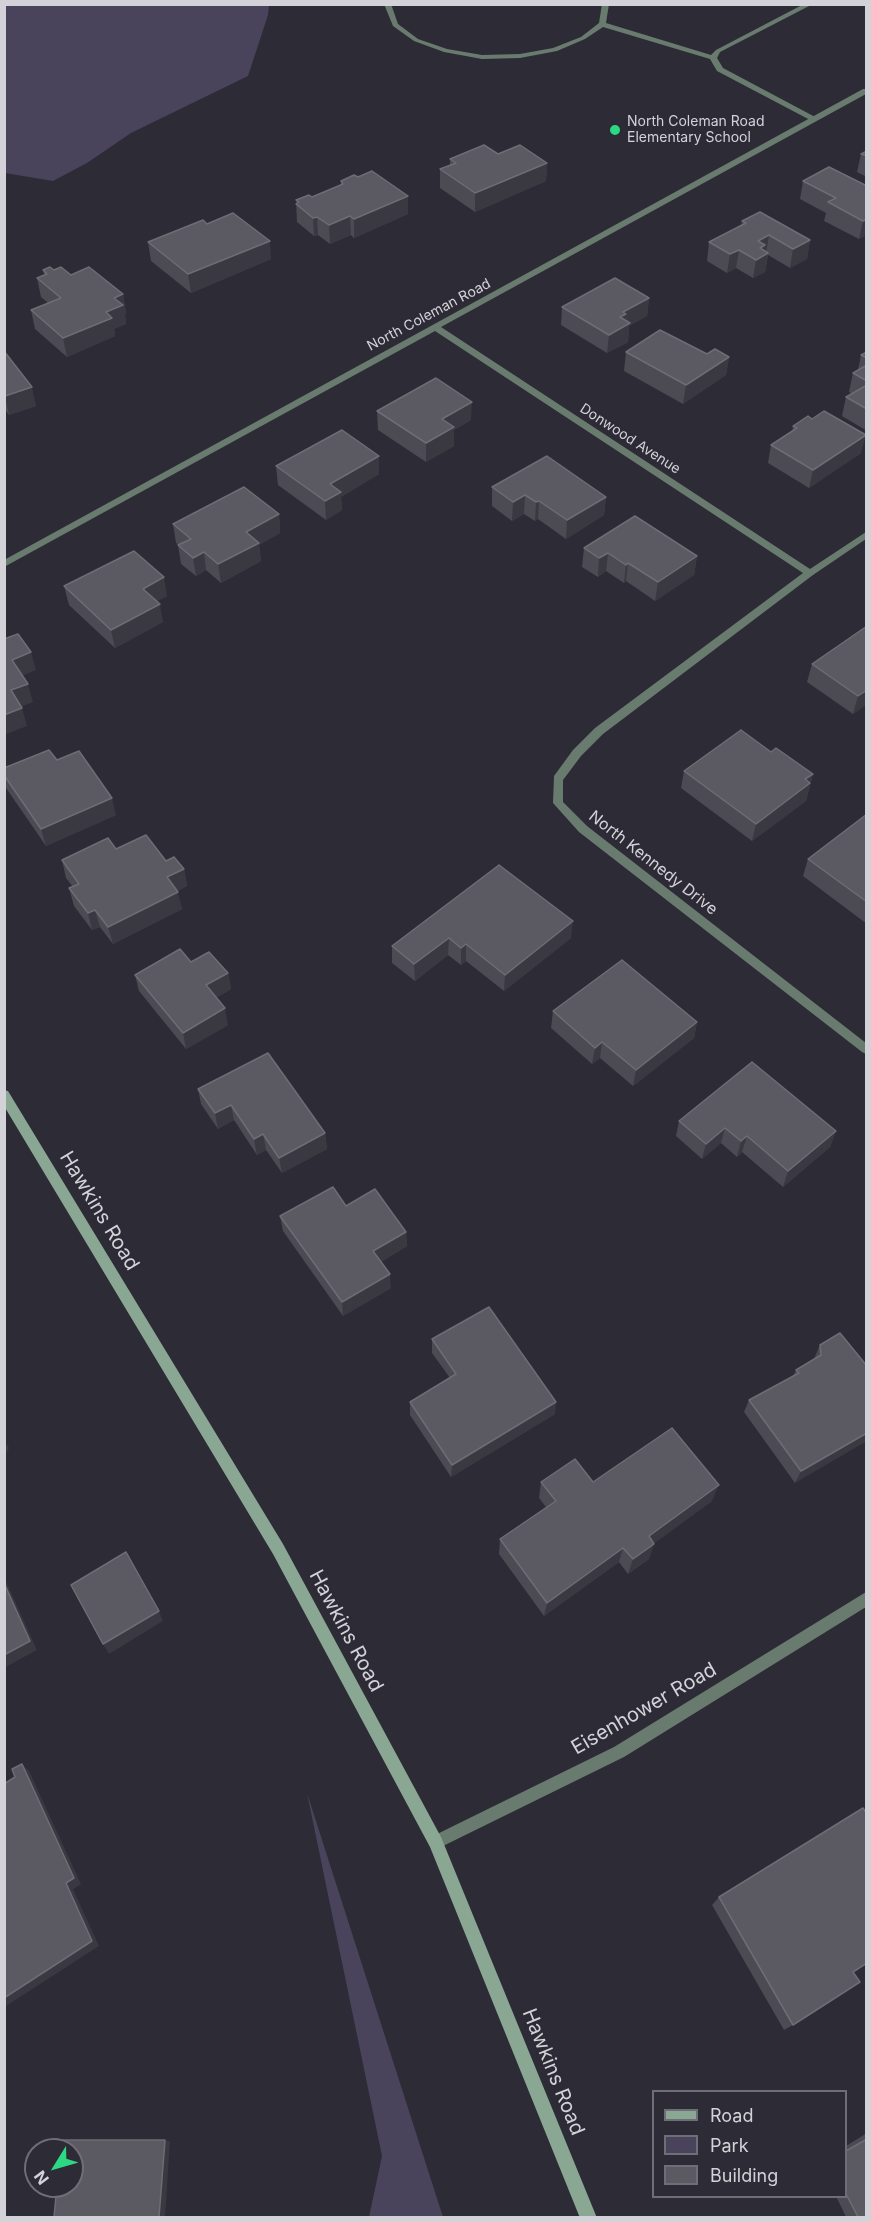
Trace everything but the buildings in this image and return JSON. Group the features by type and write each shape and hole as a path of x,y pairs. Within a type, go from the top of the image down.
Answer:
{"street":[{"path":"387,4 395,25 416,40 446,51 482,57 520,57 555,50 583,38 602,24 606,4"},
{"path":"713,58 718,51 810,4"},
{"path":"602,24 713,58 720,69 815,119"},
{"name":"North Coleman Road","path":"4,564 867,91"},
{"name":"Donwood Avenue","path":"435,327 810,573"},
{"name":"North Kennedy Drive","path":"867,535 810,573 599,731 577,753 558,779 558,802 583,829 867,1049"},
{"name":"Hawkins Road","path":"4,1095 278,1549 436,1842 590,2217"},
{"name":"Eisenhower Road","path":"436,1842 619,1752 867,1599"}],"green space":[{"path":"4,5 269,5 268,15 248,76 131,133 87,163 53,181 5,173"},
{"path":"307,1793 443,2217 369,2217 382,2156"}],"place":[{"name":"North Coleman Road Elementary School","path":"615,130"}]}
